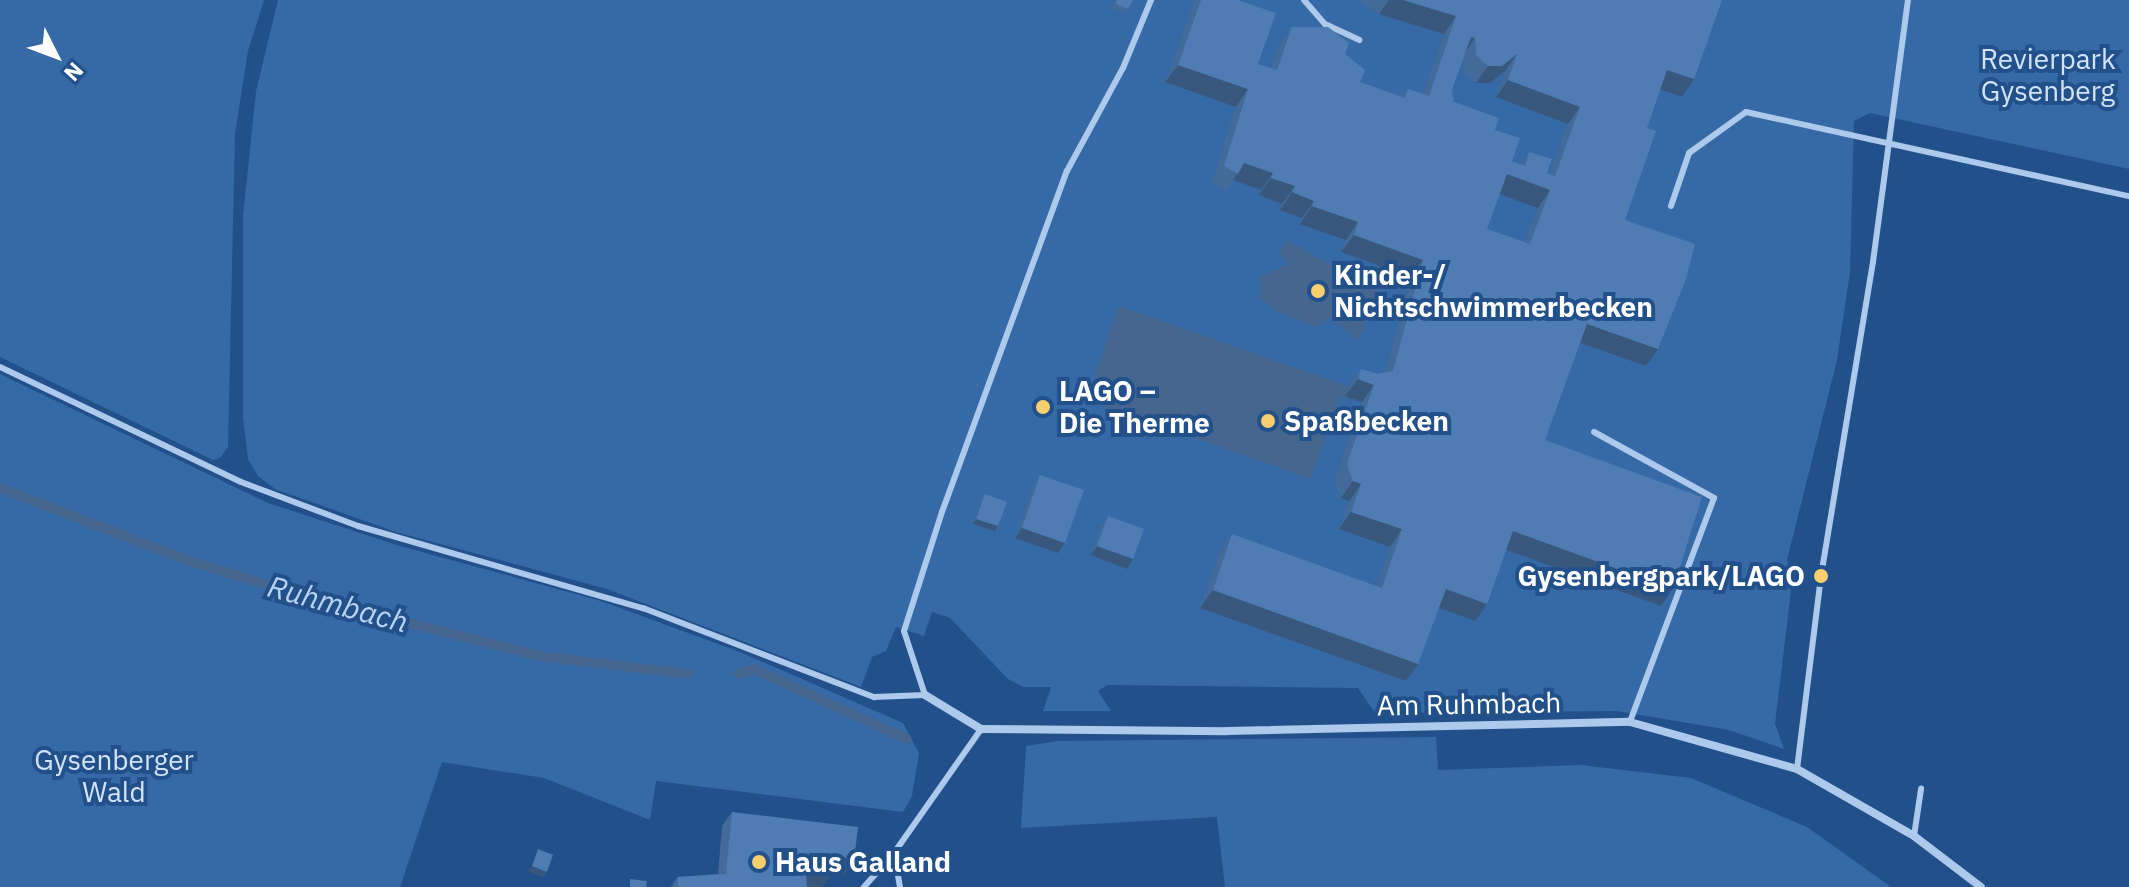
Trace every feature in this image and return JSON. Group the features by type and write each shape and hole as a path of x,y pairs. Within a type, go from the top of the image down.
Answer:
{"street":[{"path":"925,695 981,729"},
{"name":"Am Ruhmbach","path":"981,729 1227,731 1630,722 1797,769 1914,836 1981,887"}],"lane":[{"path":"0,367 241,482 358,526 643,608 874,697 925,695 904,631 923,572 1067,171 1123,68 1151,0"},
{"path":"1304,0 1325,24 1359,40"},
{"path":"1797,769 1821,576 1873,262 1908,0"},
{"path":"1671,206 1689,153 1746,112 2129,196"},
{"path":"1594,432 1714,498 1630,722"},
{"path":"864,887 894,853 981,729"},
{"path":"1914,836 1921,789"},
{"path":"894,853 900,887"}],"green space":[{"path":"0,0 264,0 248,51 235,134 228,447 220,458 213,460 0,357"},
{"name":"LAGO – Die Therme","path":"278,0 2129,0 2129,169 1870,113 1854,121 1850,272 1837,360 1787,560 1793,574 1775,724 1784,749 1729,730 1617,711 1375,713 1358,688 1107,685 1098,691 1111,711 1043,711 1051,687 1023,687 1008,679 950,618 932,612 924,636 896,627 886,651 872,657 861,687 607,589 396,532 275,489 258,476 248,459 243,417 243,216 256,91"},
{"name":"Gysenberger Wald","path":"0,374 268,503 400,546 601,601 740,652 903,723 919,753 912,796 903,812 656,781 650,820 544,778 442,762 400,887 0,887"},
{"path":"1436,737 1438,770 1581,765 1691,778 1807,827 1891,887 1225,887 1217,817 1021,828 1026,746 1058,741"}],"shaded area":[{"name":"Kinder-/ Nichtschwimmerbecken","path":"1287,240 1357,280 1381,284 1359,340 1330,318 1317,327 1275,311 1260,298 1260,276 1289,264 1279,253"},
{"path":"1119,306 1359,390 1355,400 1340,396 1311,479 1086,400"}],"building":[{"path":"1117,0 1133,0 1128,9 1116,4"},
{"path":"1201,0 1238,0 1276,13 1258,64 1277,70 1292,27 1328,27 1349,43 1345,54 1365,70 1360,82 1405,98 1408,89 1429,96 1456,16 1403,0 1722,0 1694,79 1667,70 1647,128 1656,131 1625,220 1695,244 1686,279 1658,349 1587,324 1545,440 1702,497 1673,589 1513,531 1487,604 1446,589 1418,664 1213,590 1232,534 1382,588 1402,529 1351,512 1361,484 1353,481 1347,464 1374,385 1358,379 1361,369 1378,374 1393,371 1423,260 1354,235 1358,222 1312,206 1314,201 1292,192 1295,186 1271,178 1273,173 1244,163 1238,174 1224,166 1248,89 1178,65","holes":["1471,37 1475,38 1476,55 1488,66 1502,66 1517,54 1508,80 1580,107 1555,176 1547,173 1552,159 1529,152 1525,166 1512,161 1520,138 1495,130 1499,118 1454,102 1452,90","1507,174 1550,190 1530,244 1487,229"]},
{"path":"1040,475 1084,490 1065,543 1022,528"},
{"path":"985,494 1007,502 998,526 976,519"},
{"path":"1108,516 1144,529 1133,559 1097,546"},
{"path":"732,812 858,827 854,861 832,859 830,876 806,873 807,887 678,887 678,877 726,874"},
{"path":"538,849 553,855 547,872 532,866"},
{"path":"630,879 647,881 646,887 630,887"}],"waterway":[{"name":"Ruhmbach","path":"0,488 189,561 325,602 540,656 688,674"},
{"name":"Ruhmbach","path":"739,674 754,669 907,739"}],"place":[{"name":"Kinder-/ Nichtschwimmerbecken","path":"1318,291"},
{"name":"LAGO – Die Therme","path":"1043,407"},
{"name":"Spaßbecken","path":"1268,421"},
{"name":"Gysenbergpark/LAGO","path":"1821,576"},
{"name":"Haus Galland","path":"759,862"}],"park label":[{"name":"Revierpark Gysenberg","path":"2048,75"}]}
